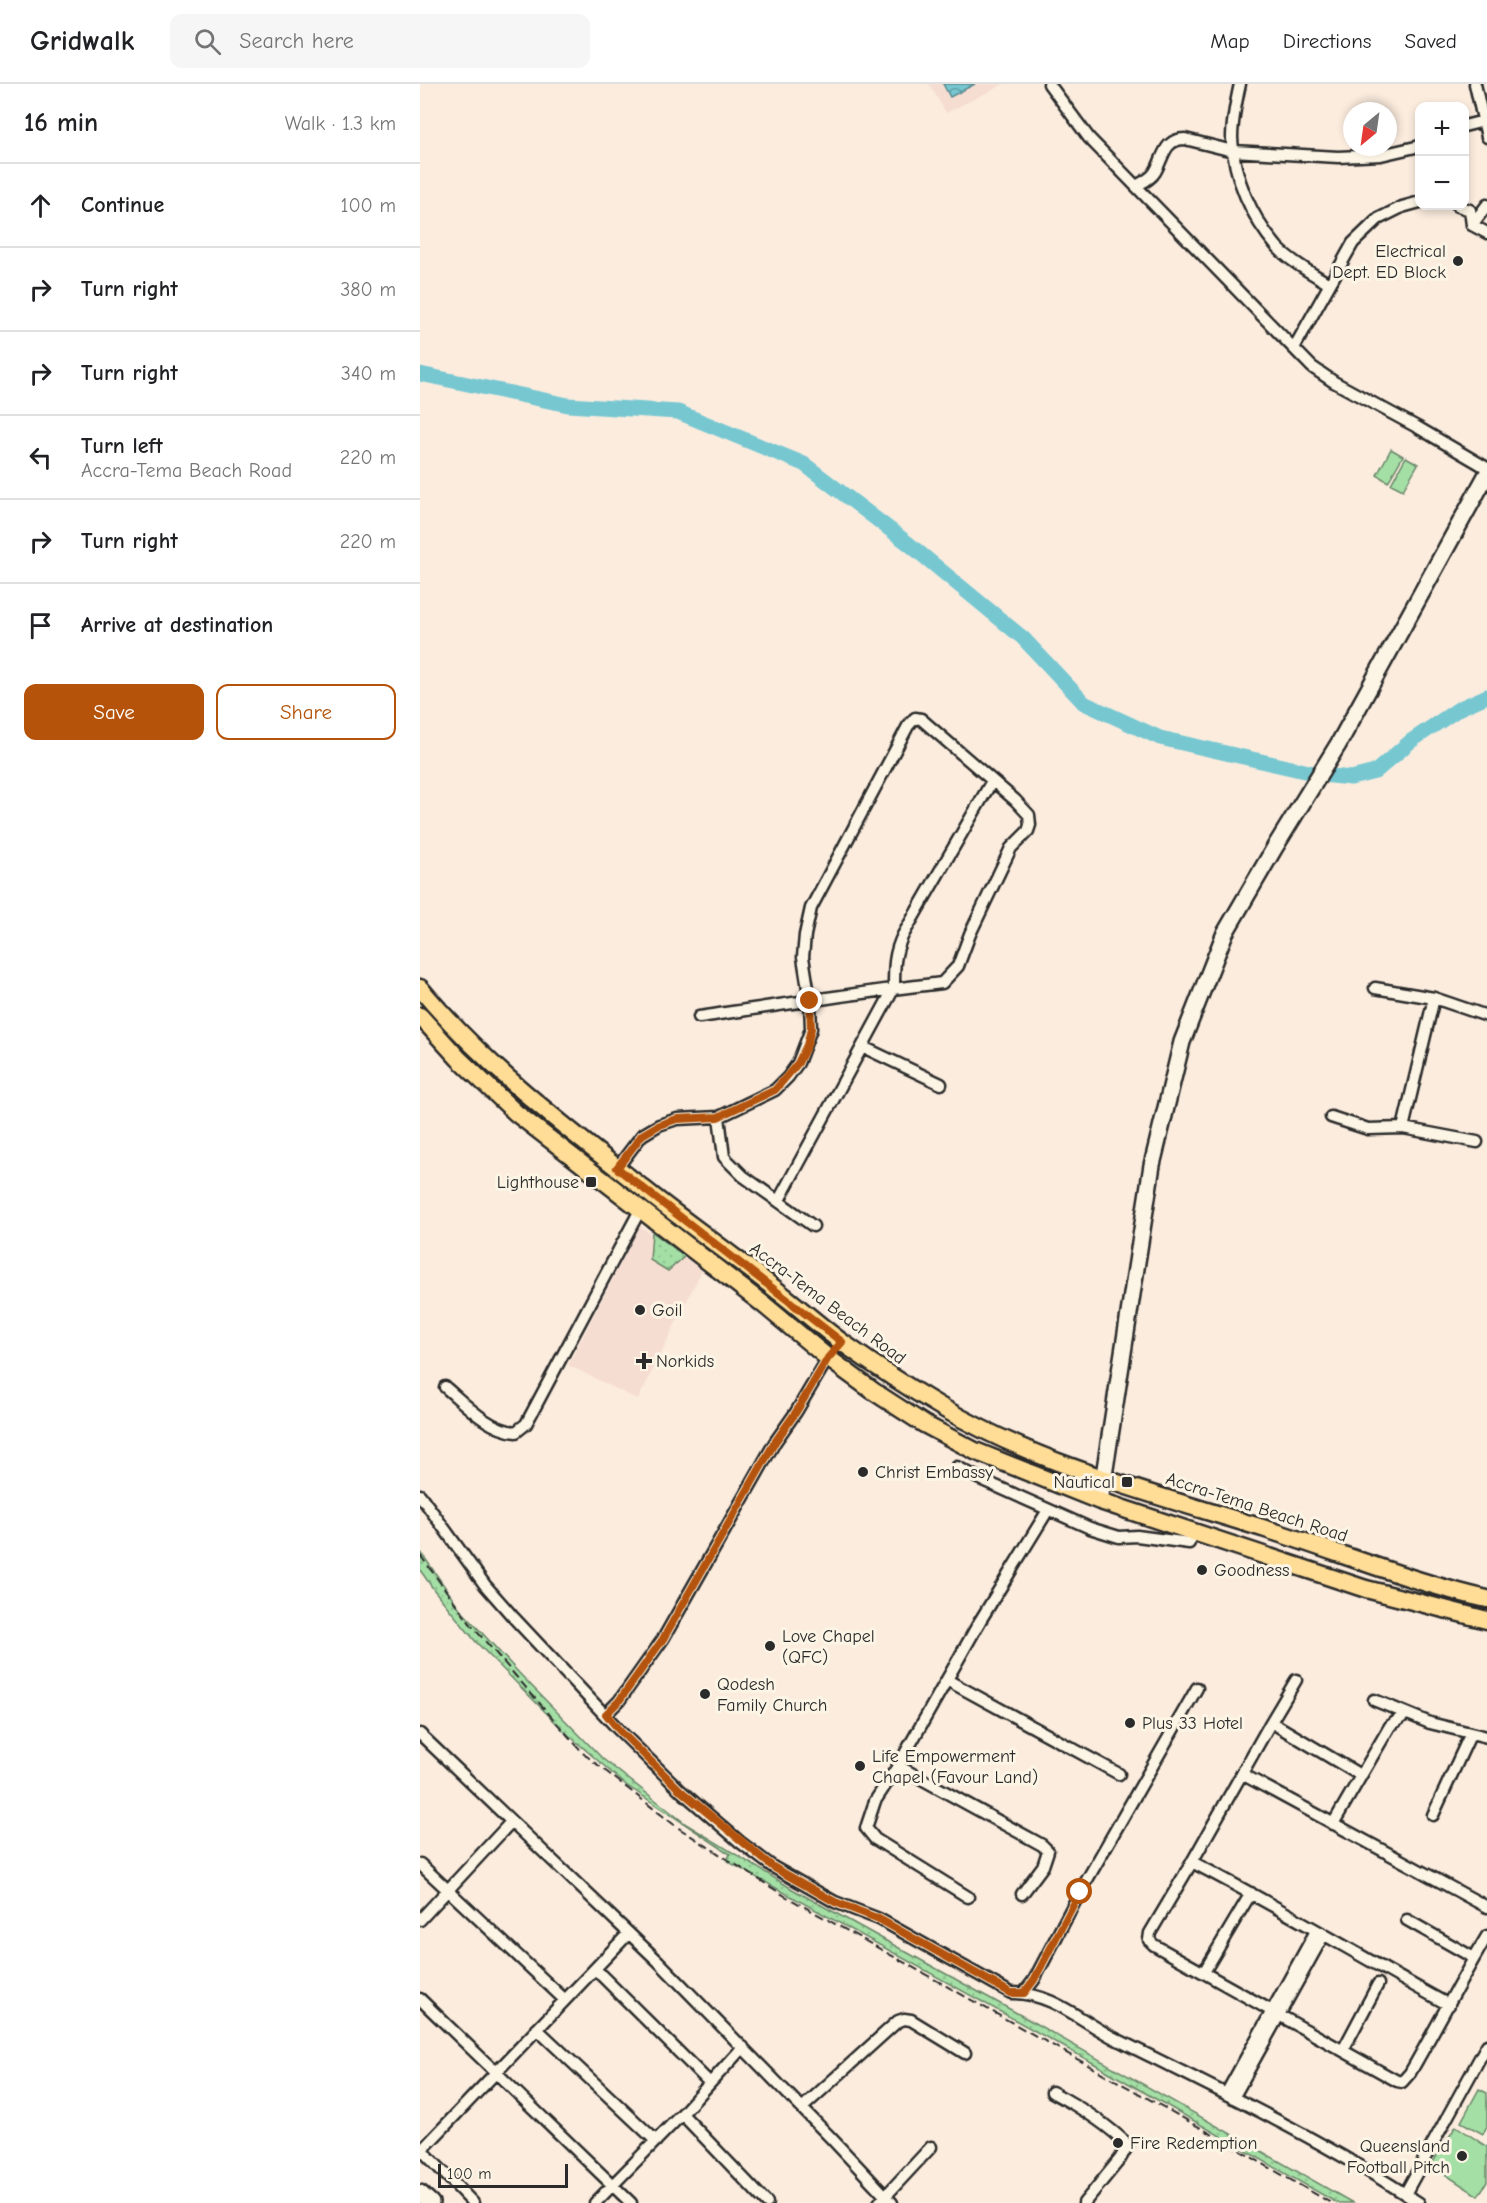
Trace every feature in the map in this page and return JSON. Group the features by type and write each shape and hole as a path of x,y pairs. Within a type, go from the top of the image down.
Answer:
{"main road":[{"name":"Accra-Tema Beach Road","path":"420,988 443,1016 474,1047 530,1098 617,1168 842,1342 944,1409 1030,1452 1104,1478 1286,1535 1437,1587 1487,1599"},
{"path":"420,1017 459,1059 516,1113 763,1304 828,1358 924,1424 975,1451 1100,1501 1366,1589 1487,1620"},
{"path":"828,1358 842,1342"}],"street":[{"path":"1049,84 1089,138 1312,367 1322,375 1487,468"},
{"path":"1240,84 1234,112 1233,151 1245,195 1278,248 1329,284"},
{"path":"1475,84 1487,137"},
{"path":"1469,125 1484,121"},
{"path":"1136,186 1154,174 1166,148 1178,139 1233,151 1358,157 1381,155 1415,147"},
{"path":"1294,348 1348,251 1369,226 1396,210 1415,203"},
{"path":"1472,225 1487,205"},
{"path":"1469,210 1472,225"},
{"path":"1472,225 1487,233"},
{"path":"1100,1501 1152,1165 1182,1042 1225,933 1332,756 1487,474"},
{"path":"617,1168 642,1135 659,1125 677,1119 718,1117 775,1090 788,1077 807,1045 811,1029 810,1001 803,957 811,908 912,720 918,717 921,719 1029,814 1028,831 1011,848 970,934 958,966 942,983 894,988 810,1001 699,1017"},
{"path":"779,1200 894,988 896,950 992,781"},
{"path":"1375,988 1434,998 1487,1016"},
{"path":"1403,1128 1434,998"},
{"path":"863,1047 941,1084"},
{"path":"718,1117 724,1157 743,1176 813,1226"},
{"path":"1331,1117 1368,1129 1403,1128 1478,1142"},
{"path":"446,1388 478,1415 504,1431 516,1432 526,1424 640,1210"},
{"path":"606,1714 619,1701 663,1639 775,1442 802,1403 828,1358"},
{"path":"957,1467 1048,1510 1090,1528 1119,1537 1137,1536 1189,1543 1194,1532"},
{"path":"420,1495 485,1585 619,1730 681,1791 773,1867 835,1902 879,1919 1011,1993 1024,1993 1052,2002 1108,2035 1229,2096 1419,2203"},
{"path":"968,1897 875,1839 866,1828 875,1801 898,1766 980,1621 1048,1510"},
{"path":"947,1680 1119,1774"},
{"path":"1296,1680 1192,1862 1152,1927 1149,1940 1154,1945 1402,2082 1410,2073 1487,1936"},
{"path":"1024,1993 1034,1980 1080,1892 1197,1688"},
{"path":"1374,1700 1406,1714 1470,1735 1487,1737"},
{"path":"1334,1824 1390,1726 1406,1714"},
{"path":"1271,1722 1360,1775"},
{"path":"420,1734 627,1934 658,1961 802,2108 885,2201 931,2147"},
{"path":"1433,1815 1470,1735"},
{"path":"898,1766 1042,1845 1048,1851 1046,1860 1022,1894"},
{"path":"1242,1774 1487,1907"},
{"path":"420,1920 511,1822"},
{"path":"1192,1862 1449,2005"},
{"path":"420,1864 565,2000"},
{"path":"1204,1972 1251,1893"},
{"path":"1407,1920 1474,1958"},
{"path":"473,2203 421,2149 627,1934"},
{"path":"1229,2096 1320,1934"},
{"path":"595,1969 710,2083"},
{"path":"1342,2050 1378,1984"},
{"path":"420,1999 614,2184 631,2203"},
{"path":"802,2108 898,2021 911,2020 964,2053"},
{"path":"537,2029 656,2141"},
{"path":"1405,2194 1487,2045"},
{"path":"595,2203 682,2114 743,2047"},
{"path":"1052,2092 1085,2110 1128,2145 1089,2201"},
{"path":"682,2114 767,2203"},
{"path":"420,2193 431,2203"}],"shaded area":[{"path":"929,84 1004,84 946,113"},
{"path":"640,1226 702,1270 638,1400 568,1365"}],"green space":[{"path":"1391,449 1403,456 1388,482 1377,475"},
{"path":"1406,457 1418,464 1403,490 1391,484"},
{"path":"652,1232 685,1256 668,1271 650,1260"},
{"path":"420,1551 461,1610 519,1673 603,1759 686,1824 794,1890 1353,2203 1337,2203 1093,2063 727,1861 730,1854 626,1785 565,1732 476,1642 434,1590 420,1570"},
{"path":"1479,2089 1487,2093 1487,2126 1483,2134 1461,2122"},
{"name":"Queensland Football Pitch","path":"1456,2126 1487,2147 1487,2182 1478,2196 1431,2165"}],"water":[{"path":"943,84 975,84 950,97"}],"waterway":[{"path":"420,374 568,405 678,412 804,464 909,544 1023,638 1084,703 1160,738 1322,775 1351,778 1375,772 1411,741 1460,708 1487,696"}],"railway":[{"path":"420,1555 472,1626 584,1754 677,1827 785,1896 1331,2203"}],"place":[{"name":"Electrical Dept. ED Block","path":"1458,261"},
{"name":"Lighthouse","path":"591,1182"},
{"name":"Goil","path":"640,1310"},
{"name":"Norkids","path":"644,1361"},
{"name":"Christ Embassy","path":"863,1472"},
{"name":"Nautical","path":"1127,1482"},
{"name":"Goodness","path":"1202,1570"},
{"name":"Love Chapel (QFC)","path":"770,1646"},
{"name":"Qodesh Family Church","path":"705,1694"},
{"name":"Plus 33 Hotel","path":"1130,1723"},
{"name":"Life Empowerment Chapel (Favour Land)","path":"860,1766"},
{"name":"Fire Redemption","path":"1118,2143"},
{"name":"Queensland Football Pitch","path":"1462,2156"}],"route":[{"path":"810,1001 811,1029 807,1045 798,1063 775,1090 718,1117 677,1119 659,1125 642,1135 617,1168 842,1342 828,1358 775,1442 663,1639 619,1701 606,1714 619,1730 681,1791 773,1867 835,1902 879,1919 1011,1993 1024,1993 1034,1980 1080,1892"}]}
